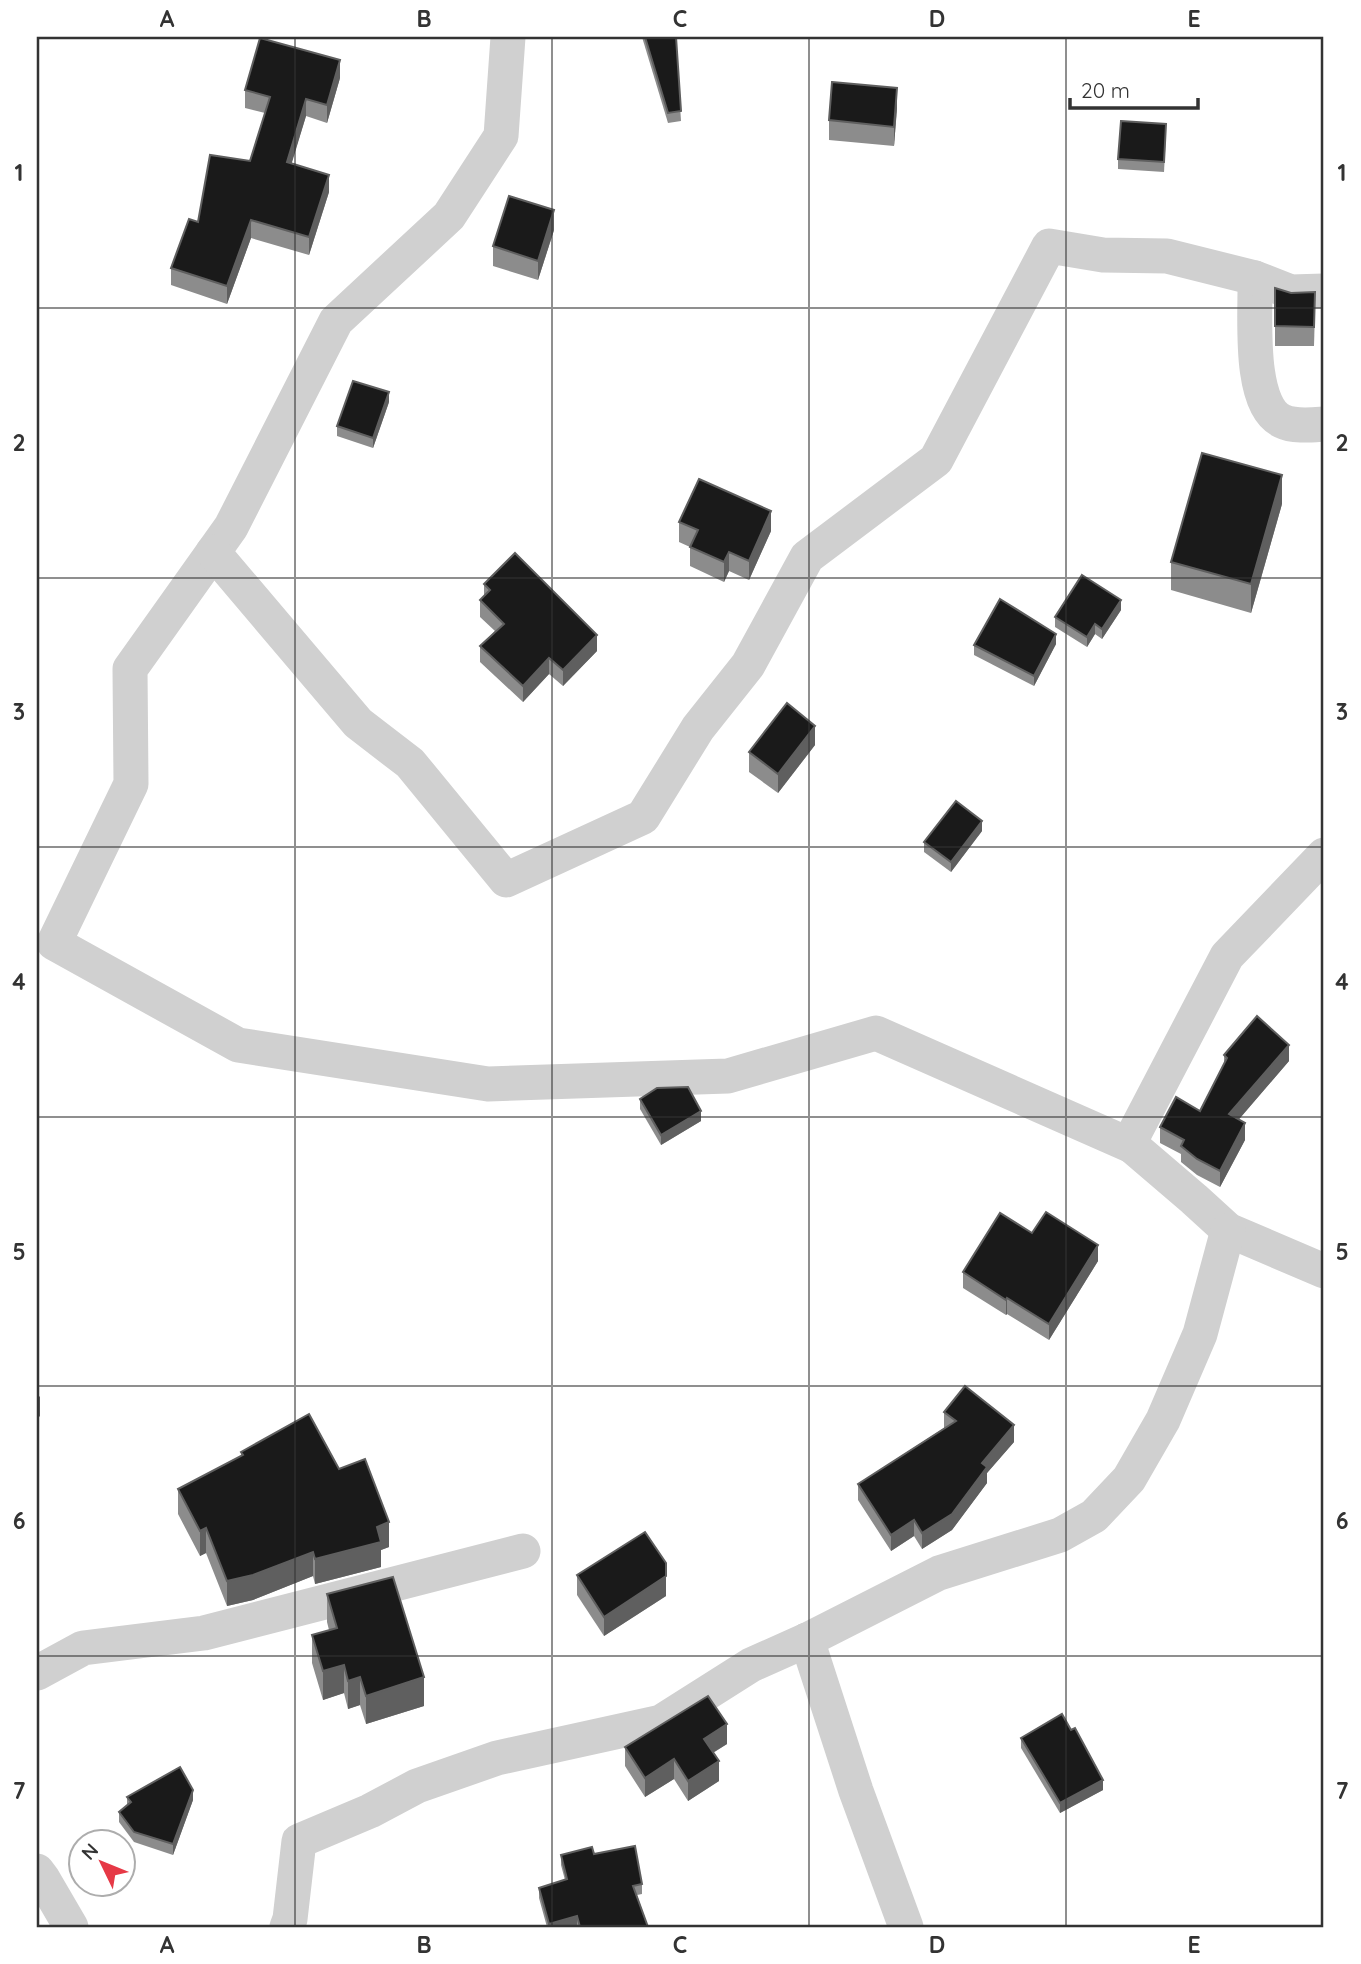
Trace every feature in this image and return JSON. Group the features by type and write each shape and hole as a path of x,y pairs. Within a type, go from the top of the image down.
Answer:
{"street":[{"path":"508,37 501,136 449,216 336,321 231,527 130,668 131,784 54,943 238,1045 488,1084 728,1076 876,1033 1132,1146 1228,1230 1324,1271"},
{"path":"213,552 358,723 410,763 506,880 643,817 698,728 748,665 807,557 936,460 1049,246 1103,255 1167,256 1255,278 1291,292 1324,291"},
{"path":"1255,278 1256,367 1262,399 1281,421 1305,425 1324,424"},
{"path":"1132,1146 1134,1134 1227,956 1324,855"},
{"path":"287,1927 299,1841 370,1811 417,1786 497,1758 661,1722 751,1665 807,1640 939,1573 1060,1535 1094,1516 1129,1479 1163,1420 1200,1334 1228,1230"},
{"path":"37,1673 83,1648 204,1633 523,1551"},
{"path":"807,1640 856,1791 906,1927"},
{"path":"37,1871 71,1927"}],"building":[{"path":"645,37 676,37 681,111 668,113"},
{"path":"260,38 340,60 327,105 306,99 287,162 329,175 309,237 251,220 227,286 171,268 189,219 198,222 210,155 250,161 270,97 245,90"},
{"path":"832,82 897,88 894,127 829,120"},
{"path":"1121,121 1166,124 1164,162 1118,159"},
{"path":"509,196 554,210 538,261 493,246"},
{"path":"1275,288 1291,293 1315,292 1314,327 1275,326"},
{"path":"353,381 389,392 373,438 337,426"},
{"path":"1202,453 1282,475 1251,584 1171,562"},
{"path":"699,479 771,511 749,561 729,552 724,562 690,547 698,530 679,522"},
{"path":"515,553 597,635 563,670 549,658 523,686 480,646 504,624 480,600 490,590 484,584"},
{"path":"1082,575 1121,600 1102,629 1095,624 1087,637 1055,617"},
{"path":"1000,599 1056,634 1034,676 974,645"},
{"path":"787,703 815,726 778,774 749,752"},
{"path":"956,801 982,821 951,862 924,842"},
{"path":"1257,1016 1289,1045 1229,1114 1245,1123 1220,1171 1197,1159 1181,1146 1184,1140 1160,1127 1176,1097 1200,1111 1227,1058 1224,1055"},
{"path":"688,1087 701,1111 661,1135 640,1099 657,1088"},
{"path":"1046,1212 1098,1245 1049,1324 963,1272 1000,1213 1032,1233"},
{"path":"965,1386 1014,1425 982,1463 987,1467 952,1514 922,1533 914,1520 891,1535 858,1484 956,1421 944,1412"},
{"path":"309,1414 339,1469 365,1459 389,1522 377,1527 381,1542 315,1559 313,1552 253,1575 227,1581 206,1528 200,1531 178,1489 243,1455 241,1452"},
{"path":"645,1532 666,1563 666,1576 604,1617 577,1575"},
{"path":"393,1577 424,1677 366,1696 360,1677 348,1681 344,1665 323,1671 312,1635 337,1628 327,1594"},
{"path":"708,1696 727,1724 704,1739 719,1761 688,1781 674,1759 645,1778 625,1747"},
{"path":"1062,1714 1071,1730 1075,1728 1103,1780 1060,1803 1021,1738"},
{"path":"180,1767 193,1790 173,1844 136,1833 136,1828 131,1828 119,1812 131,1802 127,1797"},
{"path":"635,1846 642,1884 633,1886 648,1927 580,1927 577,1916 549,1924 539,1888 567,1879 561,1855 592,1847 594,1854"}]}
